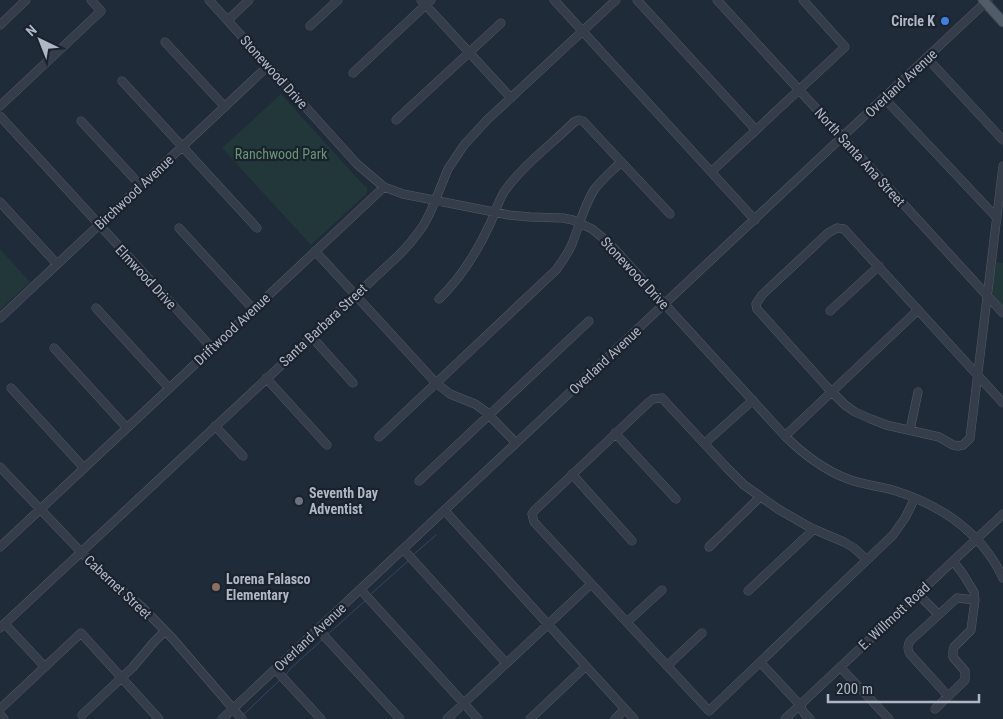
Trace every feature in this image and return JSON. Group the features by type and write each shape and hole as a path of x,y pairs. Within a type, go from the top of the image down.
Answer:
{"main road":[{"path":"985,1 1003,22"}],"street":[{"path":"0,25 26,0"},
{"path":"0,106 101,11 91,0"},
{"name":"Stonewood Drive","path":"209,0 357,164 384,187 403,194 495,212 530,218 563,218 580,222 592,229 603,237 785,436 808,456 832,472 848,479 886,488 915,498 948,515 977,539 992,557 1003,578"},
{"path":"228,20 249,0"},
{"path":"310,26 338,0"},
{"path":"554,0 754,220"},
{"name":"Santa Barbara Street","path":"2,626 399,255 411,242 427,218 448,170 464,145 481,126 616,0"},
{"path":"637,0 756,130"},
{"name":"North Santa Ana Street","path":"717,0 1003,313"},
{"path":"711,172 845,47 803,0"},
{"name":"Overland Avenue","path":"222,719 927,58 985,1"},
{"path":"353,73 426,2 468,52 511,98"},
{"path":"396,120 501,23"},
{"path":"165,42 225,107"},
{"path":"927,58 1003,140"},
{"name":"Birchwood Avenue","path":"0,318 268,66"},
{"path":"122,82 257,228"},
{"path":"884,98 997,218"},
{"name":"Elmwood Drive","path":"0,116 212,348"},
{"path":"439,299 461,276 473,258 504,193 519,173 574,122 579,120 583,121 670,214"},
{"path":"81,121 141,186"},
{"path":"379,437 556,270 572,245 594,191 610,172 622,162"},
{"path":"1003,166 978,375 970,438 963,445 953,445 939,437 886,425 855,412 831,392 756,309 756,304 762,295 828,233 837,228 844,229 879,266 918,310 978,375 1003,403"},
{"name":"Driftwood Avenue","path":"0,547 384,187"},
{"path":"0,202 57,264"},
{"path":"179,228 254,309"},
{"path":"315,252 436,383 450,394 475,404 490,415 516,443"},
{"path":"830,311 879,266"},
{"path":"96,308 169,388"},
{"path":"785,436 918,310"},
{"path":"418,481 589,321"},
{"path":"311,336 353,383"},
{"path":"54,348 127,428"},
{"path":"266,378 327,444"},
{"path":"11,388 82,470"},
{"path":"910,430 918,392"},
{"path":"867,560 854,548 778,509 744,485 662,398 653,398 532,514 534,522 709,710 867,560 896,531 915,498"},
{"path":"705,443 753,400"},
{"path":"215,426 243,456"},
{"path":"615,433 676,499"},
{"name":"Cabernet Street","path":"0,466 103,575 142,607 165,631 242,719"},
{"path":"572,474 632,540"},
{"path":"709,547 760,497"},
{"path":"444,510 634,719"},
{"name":"E. Willmott Road","path":"785,719 1003,514"},
{"path":"748,591 814,529"},
{"path":"403,549 506,663"},
{"path":"935,709 966,677 966,671 953,658 953,650 971,630 975,600 974,592 953,561"},
{"path":"446,719 591,584"},
{"path":"360,589 478,719"},
{"path":"627,622 662,590"},
{"path":"918,594 938,614"},
{"path":"948,696 910,654 907,648 910,641 956,598 975,600"},
{"path":"2,626 45,667"},
{"path":"318,629 400,719"},
{"path":"82,714 133,667 165,631"},
{"path":"0,709 81,633 159,719"},
{"path":"667,666 702,633"},
{"path":"760,662 800,705 810,719"},
{"path":"530,719 586,666"},
{"path":"840,667 889,719"},
{"path":"275,669 321,719"},
{"path":"615,719 625,709"},
{"path":"0,715 4,719"}],"green space":[{"name":"Ranchwood Park","path":"281,94 367,188 367,193 311,245 222,148"},
{"path":"0,249 30,282 0,310"},
{"path":"996,262 1003,263 1003,307 991,294"}],"waterway":[{"path":"412,556 436,535"},
{"path":"370,595 408,561"},
{"path":"328,634 366,600"},
{"path":"285,676 290,669 323,639"},
{"path":"243,715 280,680"}],"place":[{"name":"Circle K","path":"945,21"},
{"name":"Seventh Day Adventist","path":"299,501"},
{"name":"Lorena Falasco Elementary","path":"216,587"}]}
